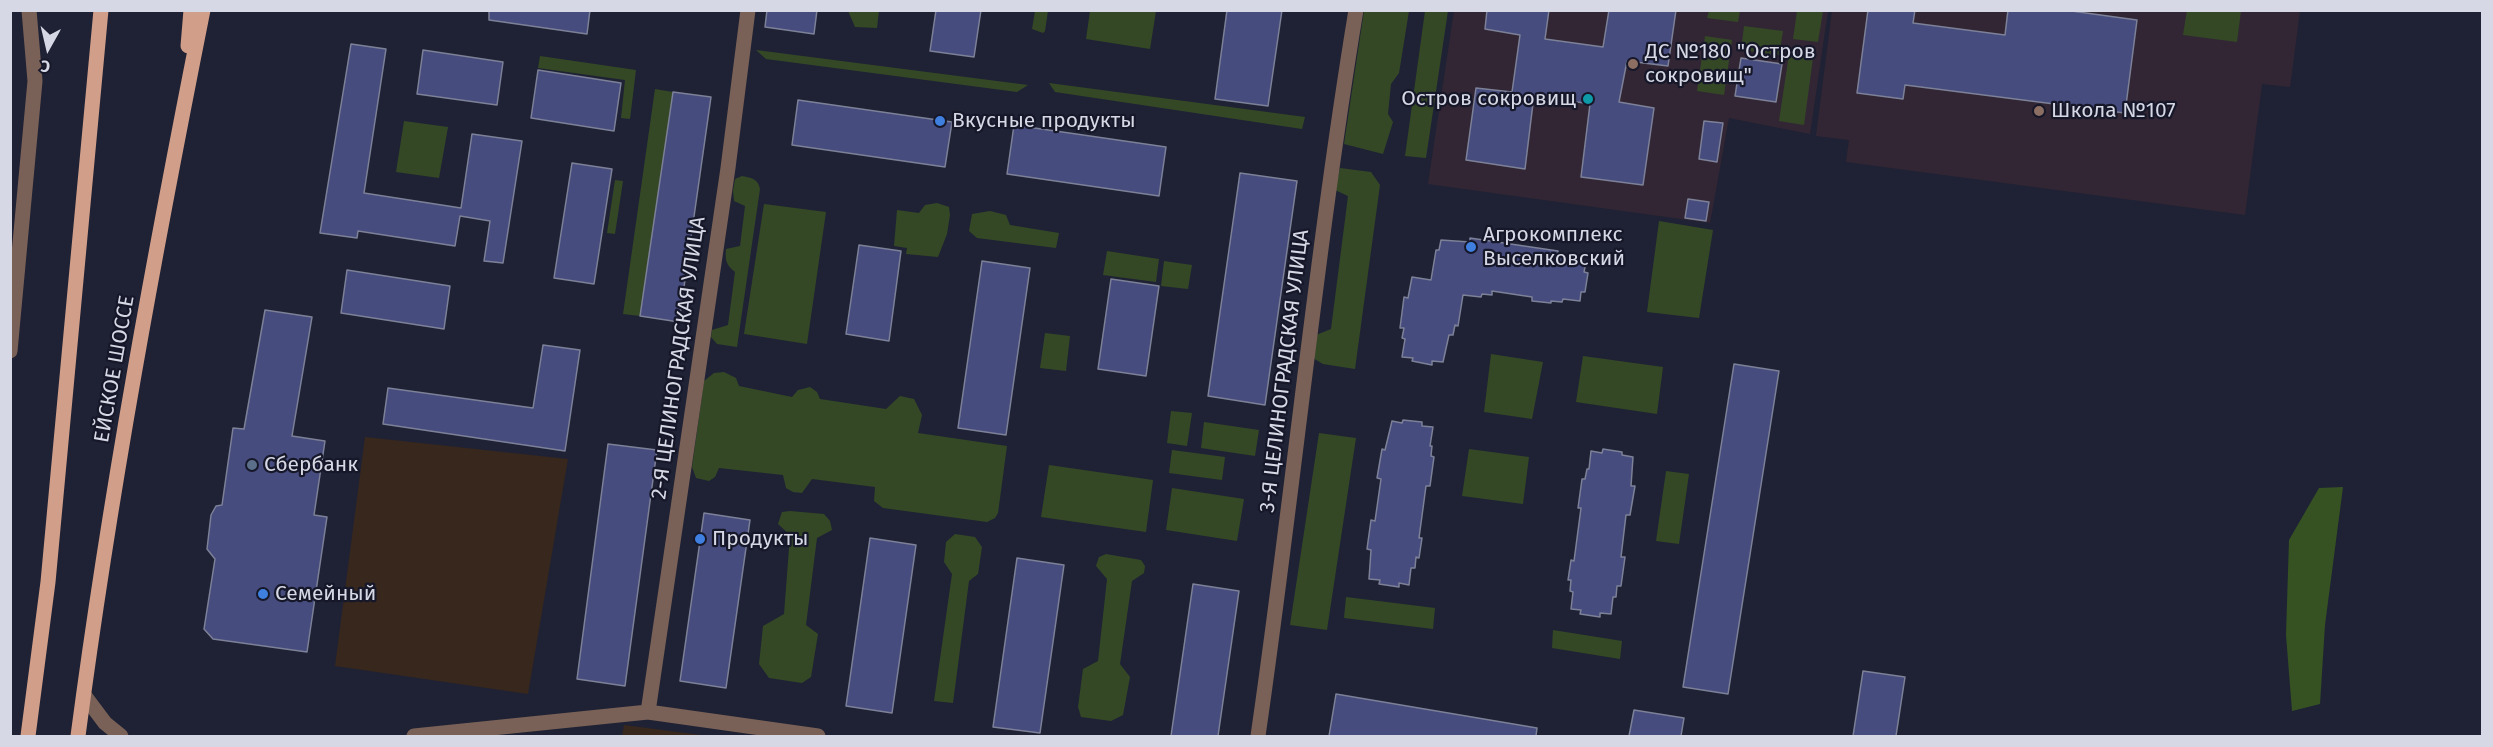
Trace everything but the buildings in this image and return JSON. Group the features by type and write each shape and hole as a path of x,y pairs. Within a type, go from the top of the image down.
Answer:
{"main road":[{"name":"ЕЙСКОЕ ШОССЕ","path":"28,736 48,582 101,10"},
{"path":"92,114 111,10"},
{"path":"182,118 191,10"},
{"name":"ЕЙСКОЕ ШОССЕ","path":"78,736 128,412 203,10"}],"street":[{"path":"10,351 35,81 29,10"},
{"name":"2-Я ЦЕЛИНОГРАДСКАЯ УЛИЦА","path":"648,712 727,180 748,10"},
{"name":"3-Я ЦЕЛИНОГРАДСКАЯ УЛИЦА","path":"1258,736 1280,585 1333,155 1356,10"},
{"path":"84,694 105,723 121,736"},
{"path":"414,736 648,712 818,736"}],"shaded area":[{"name":"ДС №180 \"Остров сокровищ\"","path":"1454,11 1828,11 1810,134 1729,118 1710,223 1428,184"},
{"name":"Школа №107","path":"1832,11 2300,11 2290,87 2262,84 2245,215 1846,162 1849,140 1816,136"},
{"path":"365,437 568,459 528,694 335,666"},
{"path":"624,725 709,736 622,736"}],"green space":[{"path":"2187,10 2241,11 2237,42 2183,35"},
{"path":"848,11 879,11 877,28 855,27"},
{"path":"1035,11 1048,11 1043,33 1032,29"},
{"path":"1090,11 1156,11 1150,49 1086,39"},
{"path":"1364,11 1409,11 1399,73 1391,84 1388,114 1393,122 1383,154 1344,144"},
{"path":"1425,11 1448,11 1426,158 1405,156"},
{"path":"1709,11 1740,11 1738,22 1707,18"},
{"path":"1797,11 1823,11 1818,42 1793,39"},
{"path":"1744,26 1783,31 1779,55 1741,50"},
{"path":"1705,36 1732,40 1724,95 1697,91"},
{"path":"756,50 1028,85 1017,92 766,59"},
{"path":"1789,54 1813,58 1804,125 1779,121"},
{"path":"540,56 636,70 630,119 621,118 625,80 538,68"},
{"path":"1049,83 1305,117 1302,129 1055,92"},
{"path":"655,89 673,92 640,316 623,314"},
{"path":"404,121 448,127 439,178 396,172"},
{"path":"1340,168 1371,172 1380,185 1355,369 1323,364 1313,358 1316,335 1331,329 1348,196 1335,190"},
{"path":"742,176 754,180 760,189 737,347 717,344 711,337 712,330 728,325 735,272 727,262 726,249 740,246 745,206 734,201 733,191 735,179"},
{"path":"615,180 623,181 615,234 607,233"},
{"path":"937,203 949,207 950,215 947,234 938,257 906,254 907,248 894,246 897,210 919,213 925,205"},
{"path":"764,204 826,212 807,344 744,334"},
{"path":"990,211 1006,215 1010,225 1059,233 1056,248 977,238 969,231 972,214"},
{"path":"1659,221 1713,230 1699,318 1647,312"},
{"path":"1107,251 1159,259 1156,282 1103,275"},
{"path":"1164,261 1192,265 1188,289 1161,286"},
{"path":"1045,333 1070,336 1066,371 1040,368"},
{"path":"1491,354 1543,362 1532,419 1484,412"},
{"path":"1583,356 1663,367 1657,414 1576,402"},
{"path":"724,372 736,378 739,386 792,397 798,390 810,387 817,392 820,399 886,409 900,396 914,399 922,415 918,433 1007,446 998,513 995,518 987,522 883,508 874,501 875,487 812,479 802,493 793,492 786,488 783,475 719,468 715,477 709,481 696,478 692,467 704,381 714,373"},
{"path":"1171,411 1192,413 1187,446 1167,443"},
{"path":"1204,422 1259,430 1255,456 1201,448"},
{"path":"1319,433 1356,438 1327,630 1290,625"},
{"path":"1469,449 1529,457 1523,504 1462,496"},
{"path":"1172,450 1225,457 1222,480 1169,473"},
{"path":"1049,465 1153,480 1146,532 1041,517"},
{"path":"1666,471 1689,474 1679,544 1656,541"},
{"path":"2343,487 2325,625 2320,704 2292,711 2286,635 2289,540 2319,488"},
{"path":"1172,488 1244,499 1237,541 1166,530"},
{"path":"782,512 824,514 830,521 832,530 817,538 806,625 818,634 811,677 802,683 769,678 759,664 763,626 784,614 790,535 778,524"},
{"path":"955,534 975,537 982,547 978,574 969,581 953,703 934,701 952,574 944,562 946,542"},
{"path":"1106,554 1141,560 1145,566 1144,573 1132,581 1120,664 1130,677 1123,715 1111,721 1081,717 1078,707 1083,669 1098,661 1107,579 1096,566 1099,557"},
{"path":"1346,597 1435,608 1433,629 1344,618"},
{"path":"1553,630 1622,641 1620,659 1552,648"}],"place":[{"name":"ДС №180 \"Остров сокровищ\"","path":"1633,64"},
{"name":"Остров сокровищ","path":"1588,99"},
{"name":"Школа №107","path":"2039,111"},
{"name":"Вкусные продукты","path":"940,121"},
{"name":"Агрокомплекс Выселковский","path":"1471,247"},
{"name":"Сбербанк","path":"252,465"},
{"name":"Продукты","path":"700,539"},
{"name":"Семейный","path":"263,594"}]}
